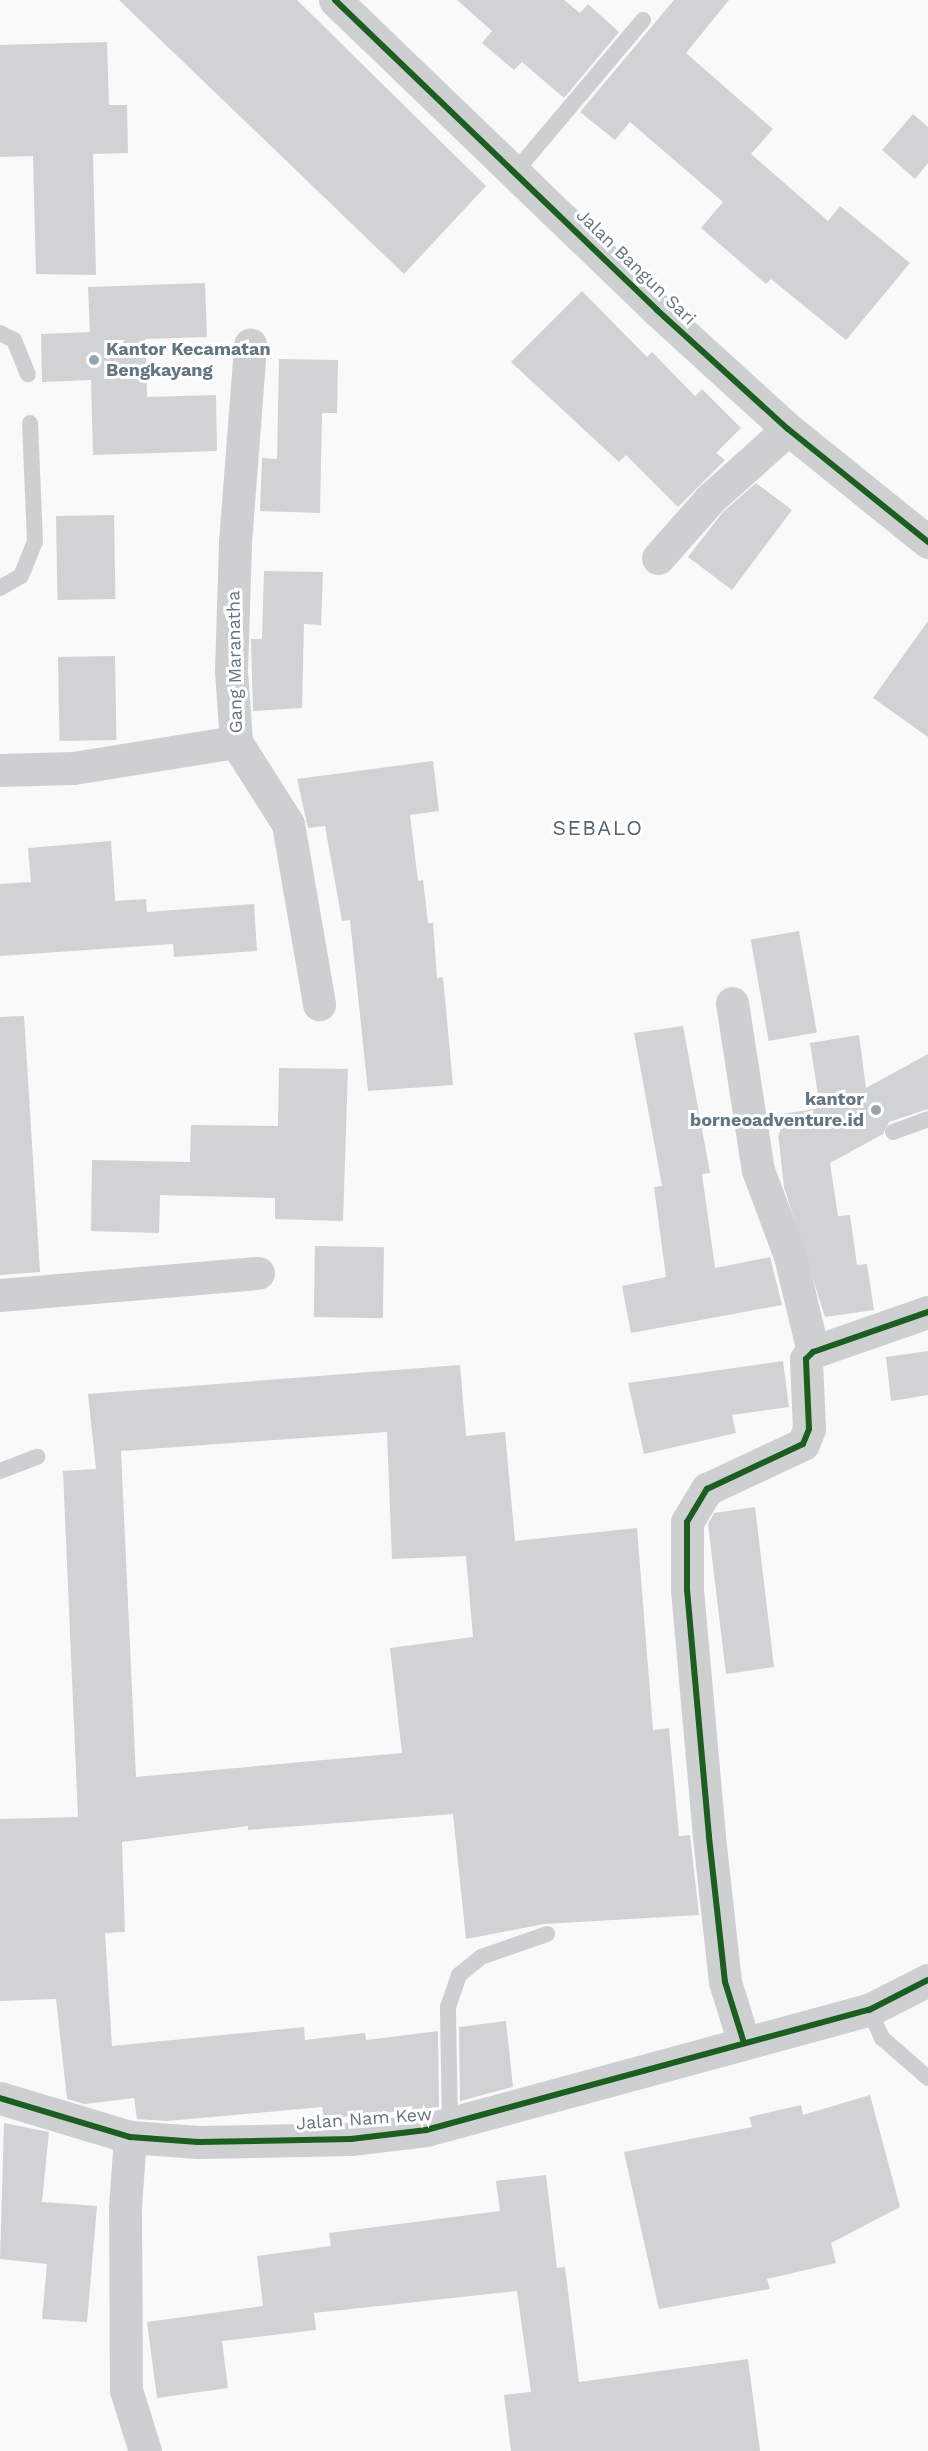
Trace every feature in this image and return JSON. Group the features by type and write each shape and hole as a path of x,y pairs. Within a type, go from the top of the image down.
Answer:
{"street":[{"name":"Jalan Bangun Sari","path":"335,0 788,429 922,525"},
{"name":"Gang Maranatha","path":"0,770 73,768 237,742 231,671 235,554 250,345"},
{"path":"658,558 710,499 788,429"},
{"path":"237,742 288,824 319,1004"},
{"path":"732,1003 758,1170 790,1256 813,1352"},
{"path":"0,1295 258,1273"},
{"path":"744,2043 725,1982 709,1836 687,1590 687,1522 707,1489 803,1444 809,1429 807,1359 813,1352 928,1312"},
{"name":"Jalan Nam Kew","path":"0,2098 130,2137 198,2142 351,2139 450,2127 744,2043 869,2010 928,1980"},
{"path":"130,2137 125,2207 126,2390 145,2451"}],"lane":[{"path":"515,172 644,21"},
{"path":"0,333 14,340 28,374"},
{"path":"0,588 21,576 35,542 30,423"},
{"path":"893,1132 928,1119"},
{"path":"0,1471 37,1457"},
{"path":"450,2127 448,2007 459,1975 481,1957 547,1934"},
{"path":"869,2010 882,2038 928,2078"}],"building":[{"path":"119,0 297,0 486,186 404,274"},
{"path":"457,0 564,0 580,13 588,4 619,32 564,98 522,62 514,70 482,43 492,31"},
{"path":"674,0 729,0 686,53 773,129 751,154 828,221 840,206 910,263 846,340 771,279 766,284 701,228 723,202 630,122 615,140 580,112"},
{"path":"107,42 109,105 127,105 128,153 93,154 96,275 36,274 33,156 0,157 0,45"},
{"path":"913,114 928,127 928,163 915,179 882,150"},
{"name":"Kantor Kecamatan Bengkayang","path":"205,283 207,337 146,339 147,397 216,395 217,451 93,455 91,380 42,382 41,334 90,332 88,287"},
{"path":"582,291 647,357 652,352 695,396 702,389 741,428 716,453 725,460 678,507 626,455 619,462 511,362"},
{"path":"279,359 338,360 337,413 322,413 320,513 260,511 262,458 277,459"},
{"path":"756,483 792,510 732,590 688,557 723,512"},
{"path":"114,515 115,599 57,600 56,516"},
{"path":"264,571 323,572 321,625 304,624 302,708 253,711 251,639 262,639"},
{"path":"928,621 928,737 873,698"},
{"path":"115,656 116,740 59,741 58,657"},
{"path":"433,761 439,811 410,815 418,881 423,880 428,923 433,923 437,978 443,977 453,1085 368,1091 350,920 342,921 325,826 308,828 297,779"},
{"path":"111,841 115,901 146,899 147,912 254,904 257,951 174,957 173,944 0,956 0,884 31,882 28,848"},
{"path":"799,931 817,1032 769,1041 751,940"},
{"path":"24,1016 40,1272 0,1275 0,1017"},
{"path":"683,1026 710,1173 702,1174 715,1268 770,1257 782,1305 631,1333 622,1286 666,1277 654,1187 662,1186 634,1033"},
{"path":"859,1035 866,1088 928,1054 928,1109 889,1122 883,1134 830,1163 838,1216 850,1215 857,1265 867,1264 874,1310 825,1317 784,1187 776,1115 820,1108 810,1043"},
{"path":"279,1068 348,1069 343,1221 275,1219 275,1198 160,1195 159,1233 91,1231 92,1160 190,1162 191,1125 278,1126"},
{"path":"315,1246 384,1247 383,1318 314,1317"},
{"path":"928,1351 928,1395 891,1401 886,1357"},
{"path":"783,1361 789,1407 732,1415 736,1433 644,1454 628,1383"},
{"path":"460,1365 466,1436 505,1432 515,1541 637,1528 653,1730 669,1728 679,1836 690,1835 699,1915 544,1924 466,1939 453,1814 248,1830 248,1826 122,1842 125,1932 105,1933 112,2046 304,2027 305,2040 365,2033 366,2040 438,2031 439,2107 324,2119 322,2107 167,2121 137,2119 134,2098 85,2104 67,2099 56,1999 0,2001 0,1819 78,1817 63,1471 96,1469 88,1394","holes":["387,1432 392,1559 466,1556 473,1637 390,1648 402,1753 136,1777 121,1451"]},
{"path":"755,1507 774,1667 726,1674 708,1524 714,1513"},
{"path":"506,2021 513,2087 460,2101 459,2027"},
{"path":"870,2095 900,2207 831,2243 836,2263 767,2279 770,2289 659,2309 624,2152 752,2127 749,2117 801,2105 803,2115"},
{"path":"4,2123 49,2132 42,2202 97,2206 87,2322 42,2319 47,2264 0,2259"},
{"path":"546,2175 557,2268 565,2267 579,2382 748,2359 760,2451 511,2451 504,2395 531,2392 517,2291 314,2313 316,2330 222,2341 228,2388 157,2398 147,2322 263,2306 257,2256 331,2246 329,2233 500,2211 496,2181"}],"cycle path":[{"path":"335,0 657,310 788,429 928,542"},
{"path":"744,2043 725,1982 709,1836 687,1590 687,1522 707,1489 803,1444 809,1429 806,1359 813,1352 928,1312"},
{"path":"0,2098 130,2137 198,2142 351,2139 426,2130 869,2010 928,1980"}],"place":[{"name":"Kantor Kecamatan Bengkayang","path":"94,360"},
{"name":"kantor borneoadventure.id","path":"876,1110"}],"district":[{"name":"SEBALO","path":"598,828"}]}
